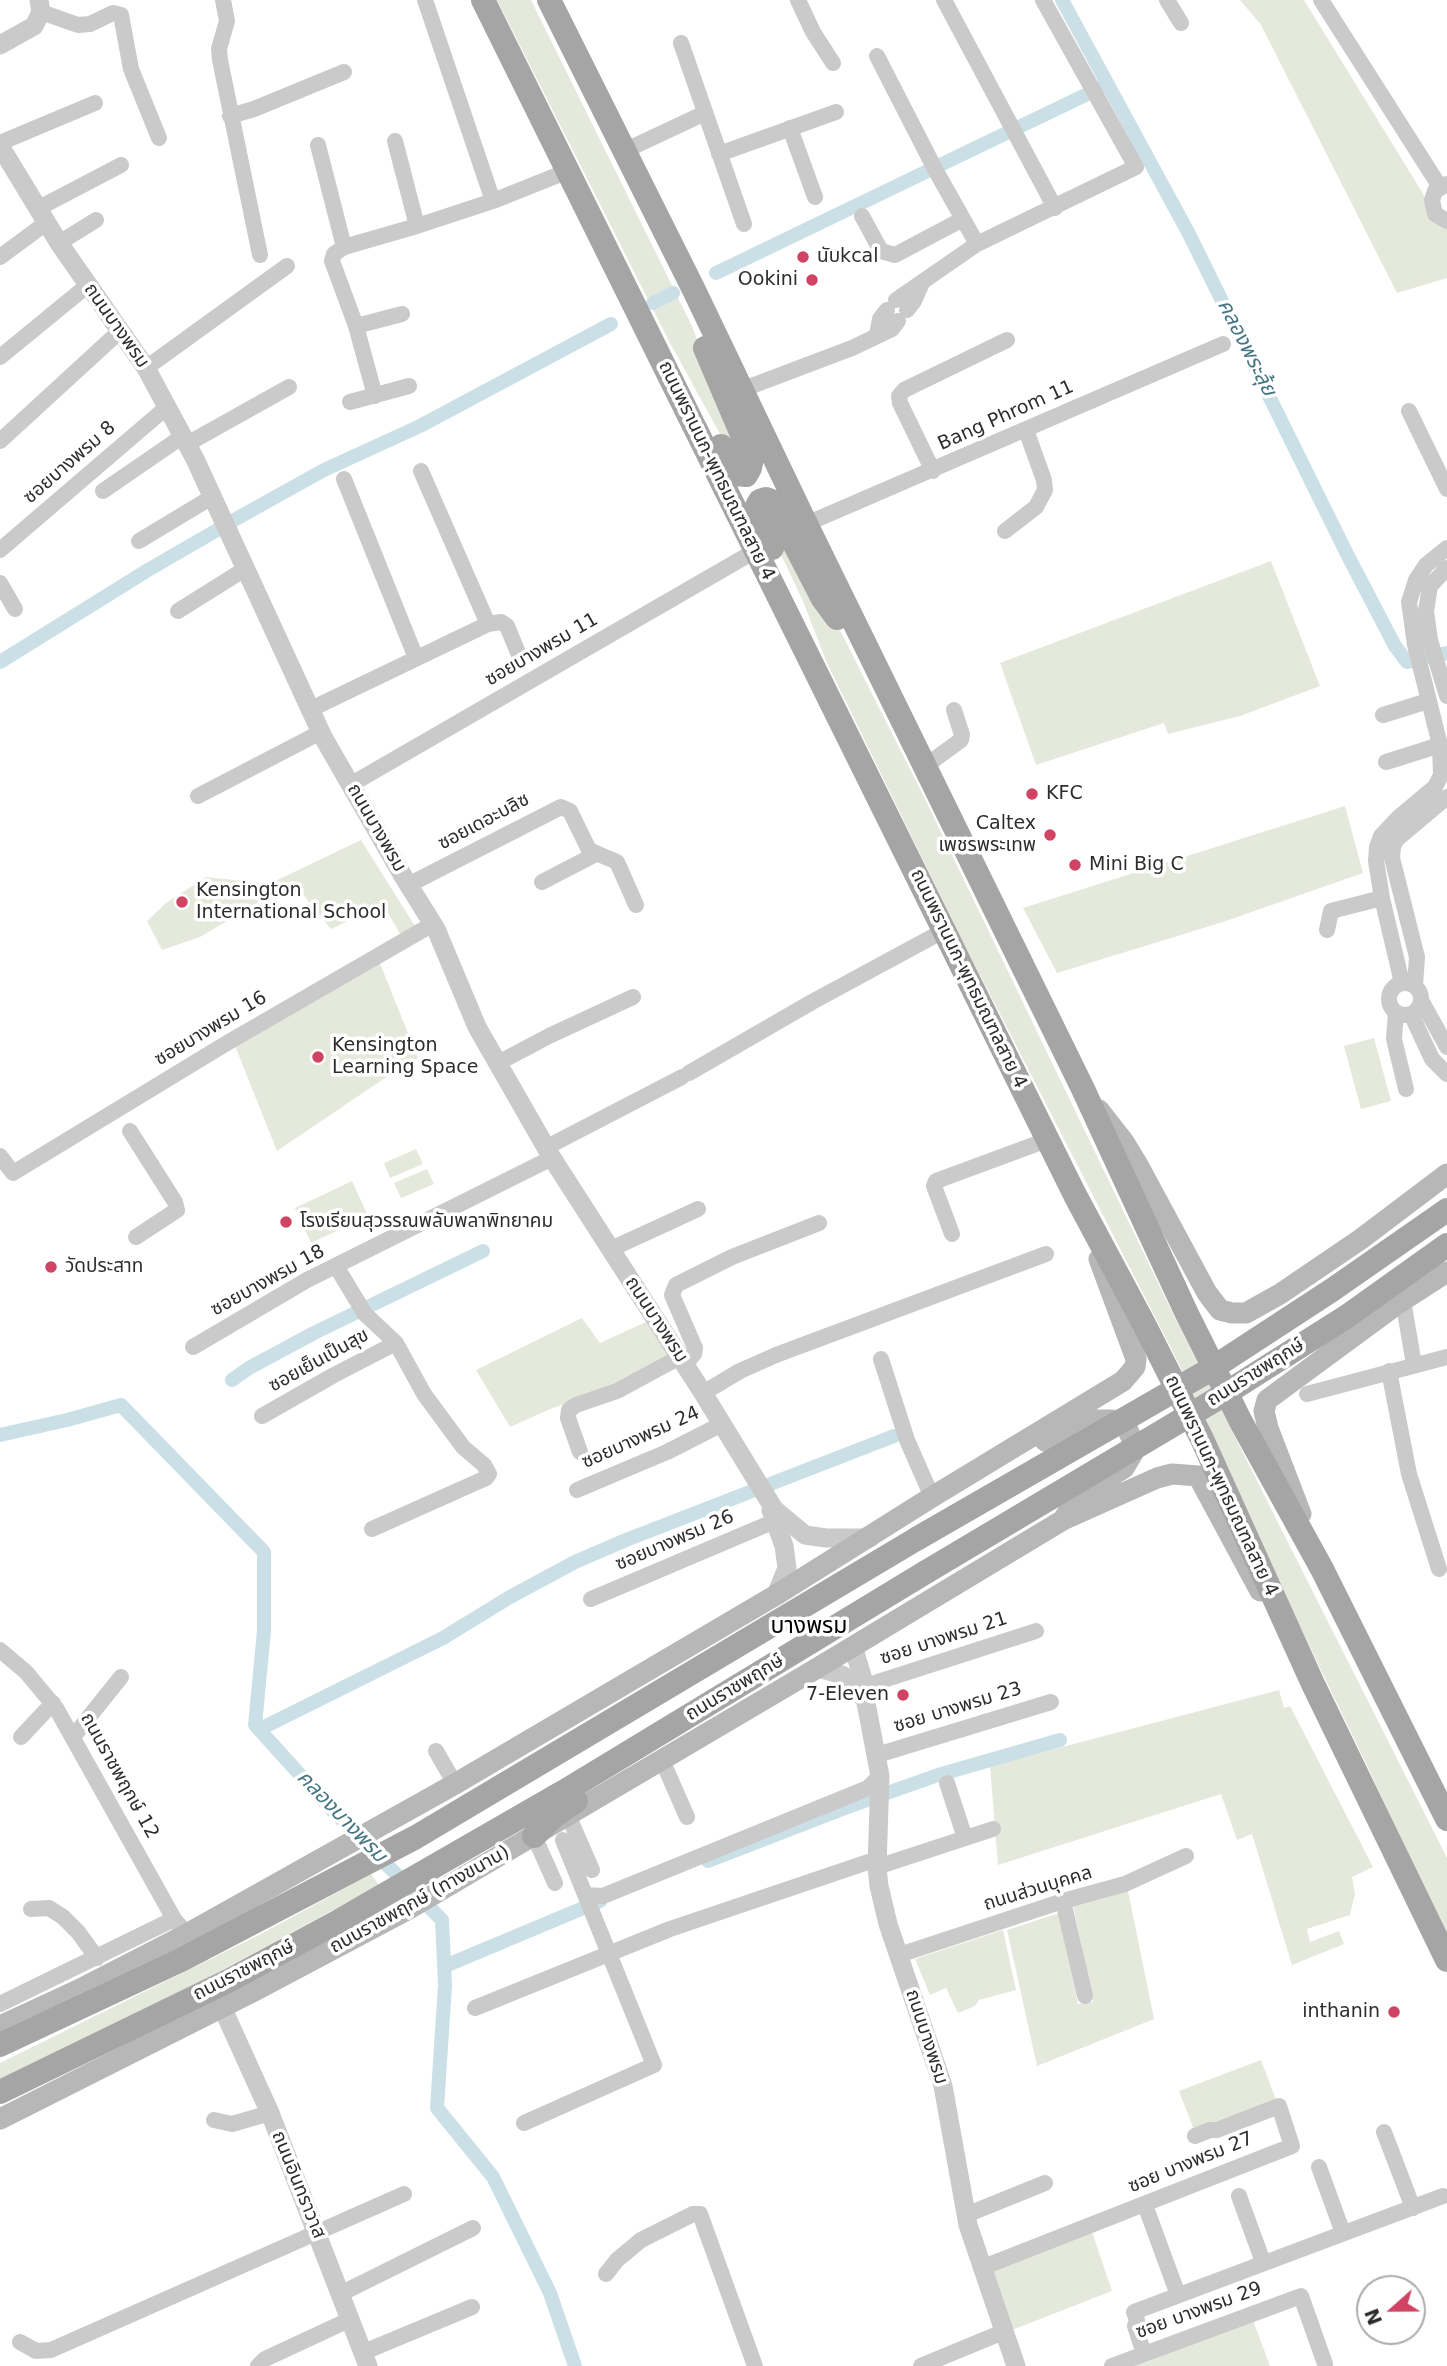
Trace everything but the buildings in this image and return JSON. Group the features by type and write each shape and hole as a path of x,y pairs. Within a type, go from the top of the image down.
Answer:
{"main road":[{"name":"ถนนพรานนก-พุทธมณฑลสาย 4","path":"483,0 1047,1140 1202,1439 1313,1684 1447,1960"},
{"path":"549,0 1083,1089 1187,1314 1241,1422 1322,1569 1447,1819"},
{"path":"650,337 680,369 735,474 746,474 752,458 700,335 696,296"},
{"path":"810,660 803,616 757,515 760,501 771,501 832,613 858,632"},
{"path":"1083,1089 1124,1142 1207,1293 1220,1310 1246,1313 1280,1294 1361,1239"},
{"path":"1400,1302 1298,1362 1278,1357 1265,1341 1266,1321 1271,1312 1447,1174"},
{"path":"0,2026 78,1990 181,1926 335,1853 398,1817 776,1595 1123,1381 1135,1367 1136,1359 1075,1195"},
{"name":"ถนนราชพฤกษ์","path":"0,2045 179,1961 416,1837 918,1538 1208,1371 1447,1210"},
{"name":"ถนนราชพฤกษ์","path":"0,2092 228,1981 439,1865 1226,1393 1346,1317 1447,1245"},
{"name":"ถนนราชพฤกษ์","path":"1322,1569 1268,1428 1264,1411 1267,1400 1400,1302 1447,1272"},
{"path":"1022,1444 1046,1441 1097,1420 1120,1423 1132,1436 1133,1453 1130,1461 1124,1468 1077,1497 1063,1520"},
{"name":"ถนนราชพฤกษ์","path":"572,1812 1063,1520 1157,1478 1172,1474 1198,1476 1269,1609 1313,1684"},
{"path":"534,1836 555,1815 655,1748 669,1727"},
{"name":"ถนนราชพฤกษ์ (ทางขนาน)","path":"0,2119 409,1909 572,1812"}],"street":[{"path":"223,0 227,21 219,49 230,116 260,255"},
{"path":"425,0 493,201"},
{"path":"798,0 813,32 833,63"},
{"path":"944,0 1055,208"},
{"path":"741,390 852,348 877,334 891,330 897,310 922,283 977,244 1136,167 1043,0"},
{"path":"1167,0 1181,23"},
{"path":"1321,0 1443,186 1433,196 1432,205 1435,214 1447,221"},
{"path":"0,45 34,26 40,6 78,25 90,24 113,13 121,15 131,69 159,138"},
{"path":"681,43 744,224"},
{"path":"877,56 977,244"},
{"path":"230,116 254,109 344,72"},
{"path":"0,145 95,103"},
{"path":"719,154 836,112"},
{"path":"624,150 705,113"},
{"path":"790,128 815,197"},
{"path":"395,141 417,226"},
{"name":"ถนนบางพรม","path":"0,145 59,243 146,368 185,440 309,710 433,924 477,1027 550,1152 704,1393 762,1492 784,1546 788,1568 776,1595"},
{"path":"318,145 344,247"},
{"path":"0,257 42,216 121,165"},
{"path":"375,396 356,326 332,261 334,254 344,247 493,201 568,171"},
{"path":"862,216 881,251 895,255 962,219"},
{"path":"59,243 96,220"},
{"path":"146,368 287,266"},
{"path":"0,357 88,285"},
{"path":"356,326 402,314"},
{"path":"0,441 120,331"},
{"path":"933,471 899,396 904,390 1007,340"},
{"name":"Bang Phrom 11","path":"806,524 1223,344"},
{"path":"103,491 185,440 289,387"},
{"path":"350,402 409,387"},
{"name":"ซอยบางพรม 8","path":"0,550 167,407"},
{"path":"1409,411 1447,489"},
{"path":"1005,531 1036,508 1045,490 1026,430"},
{"path":"421,471 488,624"},
{"path":"344,479 416,658"},
{"path":"139,541 212,497"},
{"path":"1447,548 1426,565 1416,580 1409,602 1423,645 1439,666 1447,696"},
{"name":"ซอยบางพรม 11","path":"351,785 755,551"},
{"path":"1406,1089 1394,1039 1404,1013 1418,1008 1382,898 1376,861 1377,847 1381,836 1435,787 1440,775 1440,745 1422,670 1430,586 1447,568"},
{"path":"178,611 244,569"},
{"path":"0,583 15,609"},
{"path":"309,710 488,624 501,622 507,626 519,655"},
{"path":"1422,670 1439,666"},
{"path":"1383,715 1428,701"},
{"path":"925,767 961,740 962,735 954,710"},
{"path":"198,796 321,732"},
{"path":"1386,762 1440,745"},
{"path":"1447,797 1396,840 1392,858 1417,957 1413,990 1447,1046"},
{"name":"ซอยเดอะบลิซ","path":"408,885 561,807 570,811 589,850 617,862 636,905"},
{"path":"541,882 596,854"},
{"path":"1379,878 1396,873"},
{"path":"1327,930 1331,911 1382,898"},
{"name":"ซอยบางพรม 16","path":"0,1156 13,1173 124,1122 238,1036 433,924"},
{"name":"ซอยบางพรม 18","path":"193,1347 307,1280 550,1152 812,1002 945,930"},
{"path":"1413,990 1392,989 1389,997 1391,1006 1404,1013 1432,1059 1447,1074"},
{"path":"498,1063 634,997"},
{"path":"124,1122 175,1202 177,1210 136,1237"},
{"path":"952,1234 934,1186 936,1181 1047,1140"},
{"path":"611,1250 698,1209"},
{"path":"580,1452 568,1418 569,1410 617,1391 694,1354 695,1348 672,1295 676,1285 732,1257 819,1223"},
{"path":"704,1393 740,1371 776,1355 1046,1254"},
{"path":"336,1266 362,1310 396,1343 424,1394 463,1447 484,1465 489,1474 486,1478 372,1529"},
{"path":"1400,1302 1414,1364"},
{"name":"ซอยเย็นเป็นสุข","path":"262,1416 396,1343"},
{"path":"1307,1394 1447,1357"},
{"path":"881,1359 907,1440 932,1497"},
{"path":"1389,1371 1409,1474 1439,1569"},
{"name":"ซอยบางพรม 24","path":"577,1490 667,1452 722,1424"},
{"name":"ถนนบางพรม","path":"762,1492 789,1523 805,1535 870,1538"},
{"name":"ซอยบางพรม 26","path":"591,1599 775,1521"},
{"name":"ซอย บางพรม 21","path":"865,1695 1036,1631"},
{"name":"ถนนบางพรม","path":"853,1646 877,1755 877,1863 888,1924 943,2086 966,2215 981,2268 1016,2366"},
{"name":"ถนนราชพฤกษ์ 12","path":"0,1650 26,1672 53,1703 181,1926"},
{"name":"ถนนบางพรม","path":"818,1668 842,1675 865,1695"},
{"path":"73,1737 121,1677"},
{"name":"ซอย บางพรม 23","path":"877,1755 1051,1702"},
{"path":"21,1737 53,1703"},
{"path":"436,1751 455,1784"},
{"path":"662,1760 687,1818"},
{"path":"588,1900 868,1788 879,1779"},
{"path":"947,1783 965,1838"},
{"path":"572,1812 592,1870"},
{"path":"475,2008 670,1929 993,1829"},
{"path":"534,1836 555,1883"},
{"path":"524,2123 654,2065 563,1840"},
{"name":"ถนนส่วนบุคคล","path":"900,1955 1063,1901 1125,1884 1186,1856"},
{"path":"1063,1901 1085,1996"},
{"path":"31,1909 49,1908 63,1917 97,1958"},
{"path":"0,2004 97,1958 181,1926"},
{"name":"ถนนอินทราวาส","path":"222,2007 270,2113 366,2359"},
{"name":"ซอย บางพรม 27","path":"981,2268 1293,2146 1279,2106 1195,2136"},
{"path":"214,2120 224,2124 240,2123 270,2113"},
{"path":"1384,2133 1413,2208"},
{"path":"1319,2167 1343,2233"},
{"path":"966,2215 1045,2183"},
{"path":"20,2342 36,2351 51,2350 404,2194"},
{"path":"1239,2196 1263,2262"},
{"path":"1144,2354 1135,2326 1137,2320 1134,2312 1443,2196"},
{"path":"1148,2213 1178,2295"},
{"path":"606,2274 617,2260 641,2240 692,2214 700,2214 755,2366"},
{"path":"342,2293 473,2228"},
{"name":"ซอย บางพรม 29","path":"1112,2366 1301,2296 1325,2364"},
{"path":"366,2359 472,2308"},
{"path":"258,2366 265,2359 351,2319"},
{"path":"921,2366 1003,2332"}],"shaded area":[{"path":"497,0 531,0 692,326 747,461 731,454 670,343"},
{"path":"1240,0 1304,0 1422,192 1436,223 1447,228 1447,278 1397,293 1261,25"},
{"path":"768,511 820,602 841,632 925,799 1173,1314 1447,1858 1447,1942 1171,1348 960,936 827,663 802,599 768,527"},
{"path":"1271,561 1320,686 1240,716 1168,734 1164,723 1036,765 1000,663"},
{"path":"1345,806 1363,873 1223,922 1057,973 1023,908"},
{"path":"361,840 415,926 400,934 383,904 331,929 293,882 200,937 162,950 147,921 166,903 206,877 269,884"},
{"name":"Kensington Learning Space","path":"379,961 418,1058 277,1151 235,1046"},
{"path":"1374,1038 1391,1101 1361,1109 1344,1046"},
{"path":"416,1149 423,1164 390,1178 384,1163"},
{"path":"427,1169 434,1184 401,1198 394,1183"},
{"path":"352,1181 368,1216 311,1243 295,1208"},
{"path":"582,1318 600,1343 648,1321 670,1358 611,1391 555,1407 510,1427 476,1370"},
{"path":"1279,1690 1284,1708 1290,1706 1373,1867 1352,1877 1355,1894 1350,1915 1307,1929 1310,1942 1339,1931 1344,1944 1292,1965 1252,1834 1237,1840 1221,1794 998,1865 990,1766"},
{"path":"371,1874 379,1885 193,1986 0,2080 0,2063 261,1934"},
{"path":"1128,1891 1154,2019 1037,2066 1007,1930 1059,1913 1078,2004 1093,2002 1073,1905"},
{"path":"1003,1930 1016,1990 979,2000 975,2006 958,2013 946,1988 930,1995 915,1959"},
{"path":"1261,2060 1276,2100 1194,2130 1179,2091"},
{"path":"1091,2229 1112,2291 1012,2330 991,2269"},
{"path":"1253,2320 1270,2366 1136,2366"}],"waterway":[{"name":"คลองพระลุ้ย","path":"1062,0 1189,234 1395,646 1407,662 1447,653"},
{"path":"716,273 1102,87"},
{"path":"653,303 673,293"},
{"path":"0,662 148,570 324,470 420,426 611,324"},
{"path":"232,1380 314,1333 483,1251"},
{"name":"คลองบางพรม","path":"0,1435 121,1405 264,1552 264,1631 255,1725 332,1810 442,1920 445,1985 437,2108 493,2177 550,2293 575,2366"},
{"path":"260,1729 443,1638 510,1597 575,1562 894,1436"},
{"path":"708,1861 938,1775 1060,1740"},
{"path":"445,1966 600,1901"}],"place":[{"name":"นับkcal","path":"803,257"},
{"name":"Ookini","path":"812,280"},
{"name":"KFC","path":"1032,794"},
{"name":"Caltex เพชรพระเทพ","path":"1050,835"},
{"name":"Mini Big C","path":"1075,865"},
{"name":"Kensington International School","path":"182,902"},
{"name":"Kensington Learning Space","path":"318,1057"},
{"name":"โรงเรียนสุวรรณพลับพลาพิทยาคม","path":"286,1222"},
{"name":"วัดประสาท","path":"51,1267"},
{"name":"7-Eleven","path":"903,1695"},
{"name":"inthanin","path":"1394,2012"}],"district":[{"name":"บางพรม","path":"809,1627"}]}
